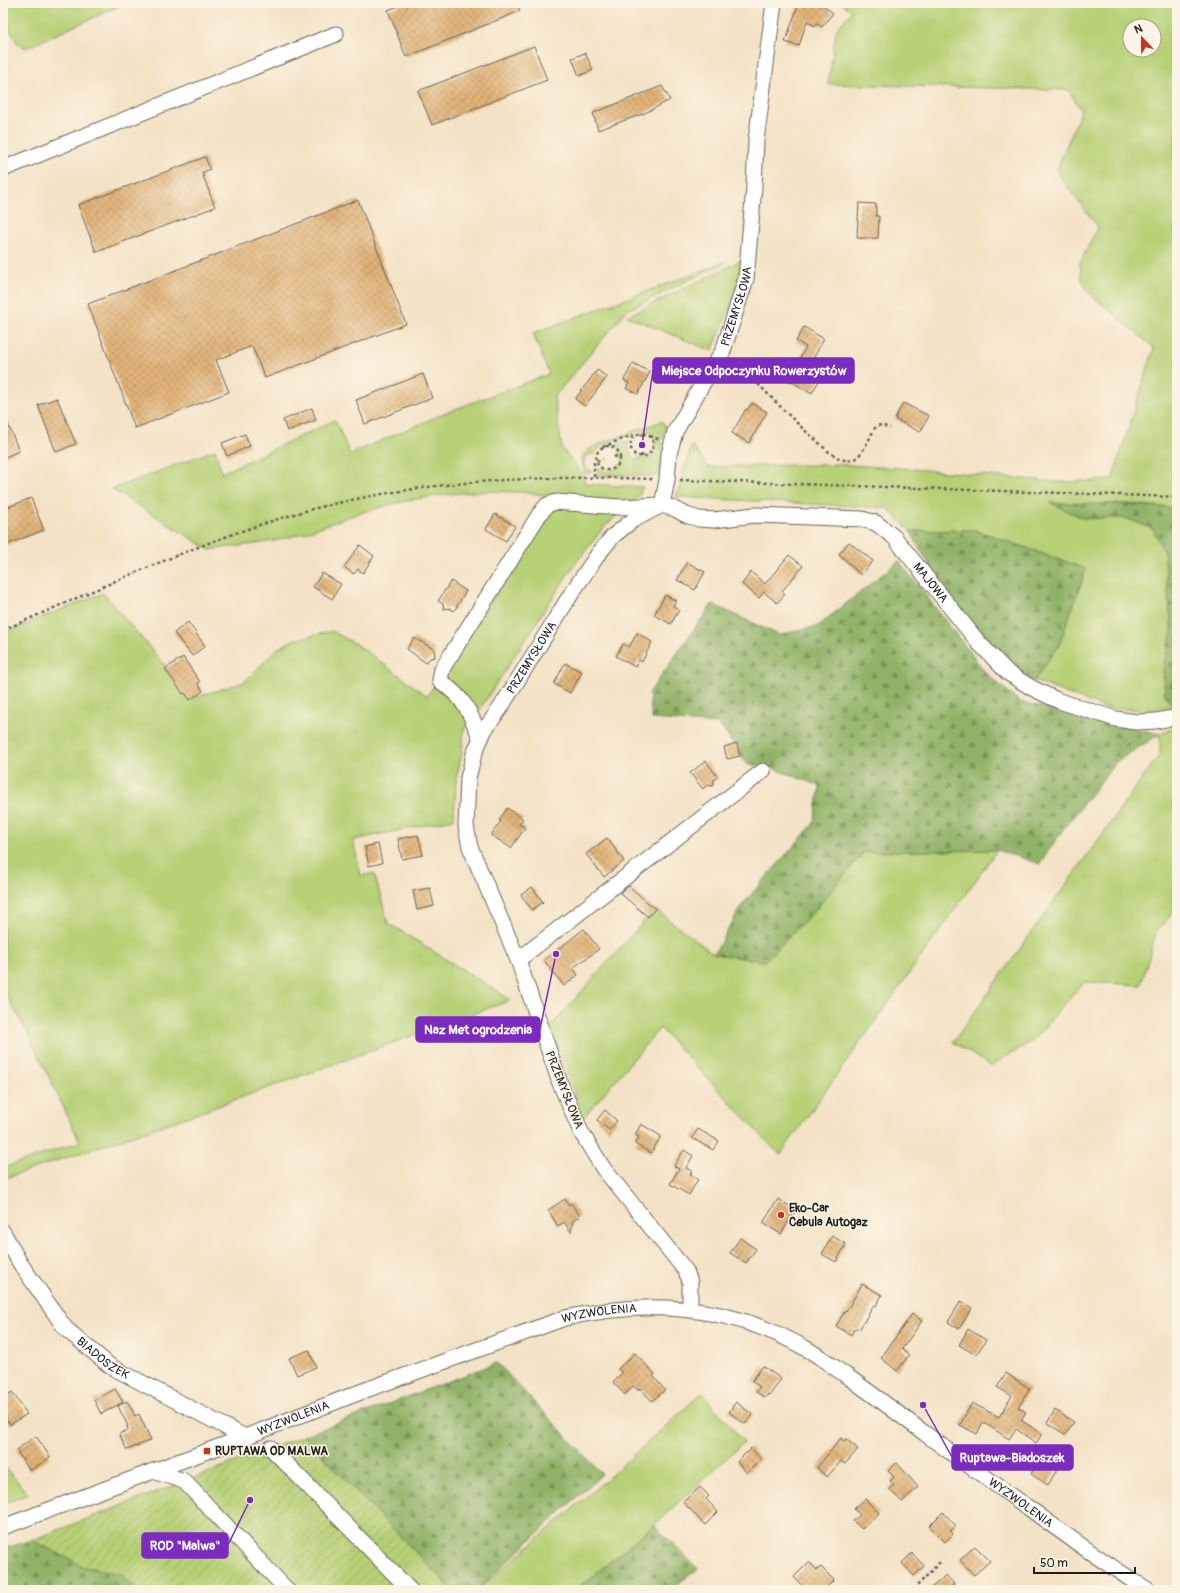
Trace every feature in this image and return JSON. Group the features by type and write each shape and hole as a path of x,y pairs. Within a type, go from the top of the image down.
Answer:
{"street":[{"name":"PRZEMYSŁOWA","path":"690,1309 690,1282 686,1271 603,1168 581,1132 560,1083 518,960 470,847 466,826 468,778 480,737 499,710 568,598 599,553 613,536 633,520 662,505 667,480 669,454 675,432 723,351 746,279 754,187 756,141 774,3"},
{"path":"3,169 336,34"},
{"path":"480,737 463,701 453,690 440,681 442,669 539,515 547,505 556,502 619,507 662,505"},
{"name":"MAJOWA","path":"662,505 676,509 686,515 699,519 714,520 755,515 862,519 876,524 894,537 979,643 1008,673 1032,688 1060,701 1116,719 1136,722 1156,721 1177,717"},
{"path":"518,960 763,771"},
{"name":"BIADOSZEK","path":"3,1232 20,1263 65,1328 110,1366 245,1437"},
{"name":"WYZWOLENIA","path":"3,1527 245,1437 363,1391 565,1318 594,1311 636,1307 690,1309 718,1314 749,1323 805,1348 866,1390 1065,1535 1148,1590"},
{"path":"271,1448 410,1590"},
{"path":"154,1470 184,1481 287,1590"}],"path":[{"path":"723,351 752,377 809,435 836,457 845,460 852,460 859,457 876,426 881,425 890,428"},
{"path":"594,477 594,462 596,461 597,453 603,447 637,435 642,434 650,438 653,446 649,454 642,457 635,455 630,447 632,438 637,435"},
{"path":"642,434 642,440"},
{"path":"596,461 601,468 610,470 615,468 618,463 619,455 616,450 612,447 603,447"},
{"path":"642,451 642,457"},
{"path":"614,457 619,455"},
{"path":"596,461 603,459"},
{"path":"3,630 188,551 244,530 309,510 369,497 435,486 502,479 594,477 1177,497"},
{"path":"913,1590 940,1562"}],"green space":[{"path":"3,3 126,3 26,48 18,44 3,18"},
{"path":"841,3 1177,3 1177,219 1174,234 1177,236 1177,508 1131,504 1052,503 1083,518 1126,518 1153,529 1164,551 1172,631 1164,675 1165,694 1173,706 1146,710 1105,708 1034,681 1059,645 1086,569 975,530 910,531 887,508 676,497 692,445 708,467 834,464 913,469 1058,482 1112,480 1154,348 1088,292 1081,278 1080,263 1098,227 1056,171 1081,111 1069,90 828,84 836,30 852,11"},
{"path":"742,260 733,300 712,351 627,316"},
{"path":"726,262 626,311 554,397 562,448 583,475 585,484 643,487 639,496 605,526 574,565 474,718 464,729 462,753 456,779 454,819 353,840 361,876 374,873 388,923 511,1000 193,1115 3,1179 3,1168 80,1142 28,1033 3,990 3,633 103,593 193,698 244,682 278,648 294,640 332,631 359,646 427,696 561,498 511,492 458,493 432,496 381,507 282,539 264,543 210,550 112,489 215,450 222,473 335,420 350,454 450,411 549,374 533,333"},
{"path":"662,421 666,427 664,437 661,439 651,435 651,433 647,431 646,433 638,433 637,431 632,433 633,435 606,444 595,454 590,454 585,459 585,466 587,469 591,470 591,473 584,474 582,457 596,445"},
{"path":"654,439 661,442 663,445 659,476 598,475 598,468 604,471 610,471 615,469 620,464 622,465 623,460 621,459 620,449 617,446 613,446 629,440 628,448 632,457 636,460 637,458 645,458 646,460 651,458 650,456 655,446"},
{"path":"1050,503 1120,504 1177,508 1177,704 1173,706 1165,694 1163,668 1172,631 1164,551 1153,529 1126,518 1083,518"},
{"path":"975,530 1086,569 1059,645 1034,681 1016,675 952,605 910,531"},
{"path":"899,561 986,673 1020,702 1160,734 1117,761 1064,828 1040,864 997,850 864,852 815,910 765,961 714,954 743,904 814,823 820,786 767,766 748,765 719,724 652,719 649,693 712,604 779,635 818,626"},
{"path":"1177,727 1177,908 1156,932 1141,985 1084,982 1032,1041 991,1066 953,1042 1160,754 1160,734"},
{"path":"997,850 780,1155 660,1028 583,1118 550,1027 655,909 714,954 765,961 815,910 864,852"},
{"path":"497,1363 602,1474 477,1590 452,1590 303,1436"},
{"path":"702,1393 744,1442 654,1525 576,1590 478,1590 607,1479"},
{"path":"303,1436 452,1590 138,1590 122,1574 85,1567 32,1540"},
{"path":"3,1465 28,1494 3,1504"},
{"path":"654,1525 698,1569 669,1590 576,1590"},
{"path":"32,1540 85,1567 122,1574 138,1590 3,1590 3,1549"}],"building":[{"path":"407,3 517,3 520,11 406,57 388,10"},
{"path":"799,3 820,3 833,13 822,27 817,23 815,26 807,21 799,46 785,42"},
{"path":"534,46 547,80 432,125 418,91"},
{"path":"585,53 593,70 579,76 572,58"},
{"path":"662,86 670,100 645,113 598,130 593,113"},
{"path":"205,157 210,169 202,173 215,207 96,252 78,205"},
{"path":"358,200 406,324 265,378 252,346 216,360 229,392 135,428 88,304"},
{"path":"859,203 876,204 876,216 879,216 878,238 857,238"},
{"path":"804,327 824,339 810,364 824,372 812,393 788,380 806,347 796,341"},
{"path":"633,363 650,372 638,394 626,388 629,383 624,380"},
{"path":"597,370 607,377 585,406 575,399"},
{"path":"423,374 432,398 365,424 356,400"},
{"path":"57,398 76,444 56,452 38,405"},
{"path":"752,403 767,412 749,443 732,433 746,409 747,410"},
{"path":"903,403 929,416 920,432 895,419"},
{"path":"312,408 316,420 287,431 283,420"},
{"path":"3,412 19,451 3,458"},
{"path":"245,434 250,446 227,456 222,443"},
{"path":"31,498 44,530 3,546 3,509"},
{"path":"495,514 515,526 506,541 486,529"},
{"path":"849,542 873,561 861,575 839,554"},
{"path":"360,545 374,556 363,573 358,569 354,574 344,567"},
{"path":"789,555 803,566 782,591 785,594 777,603 764,592 759,598 742,584 751,572 765,584"},
{"path":"687,562 705,572 695,590 677,580"},
{"path":"322,573 341,584 332,599 313,587"},
{"path":"451,581 466,591 454,611 449,608 444,609 443,604 438,601"},
{"path":"665,595 676,601 673,606 679,610 671,624 654,615"},
{"path":"188,622 205,646 192,656 174,633"},
{"path":"637,633 652,642 642,662 639,660 635,667 616,656 623,644 629,647"},
{"path":"414,638 434,649 435,657 430,658 426,663 407,649"},
{"path":"183,657 200,682 198,684 203,691 190,700 185,693 183,694 165,669"},
{"path":"565,663 582,672 570,693 554,684"},
{"path":"737,743 740,756 727,759 724,747"},
{"path":"706,761 718,777 714,780 713,786 707,785 703,789 690,773"},
{"path":"507,808 523,819 519,824 525,828 511,848 491,835 501,821 499,820"},
{"path":"418,835 423,855 402,859 398,839"},
{"path":"607,838 624,861 604,877 586,854"},
{"path":"378,844 382,863 369,866 365,847"},
{"path":"629,886 655,909 648,917 620,893"},
{"path":"532,887 543,902 532,910 521,895"},
{"path":"430,888 434,906 417,910 413,891"},
{"path":"584,929 599,949 573,968 578,975 564,986 544,960"},
{"path":"605,1110 617,1121 609,1130 597,1120"},
{"path":"641,1124 661,1136 651,1153 635,1144 639,1137 635,1135"},
{"path":"698,1129 719,1141 713,1150 692,1138"},
{"path":"684,1150 693,1156 686,1168 692,1171 690,1175 698,1179 689,1195 670,1184 679,1169 674,1166"},
{"path":"565,1199 569,1205 571,1203 580,1216 573,1221 571,1232 564,1222 558,1226 548,1210"},
{"name":"Eko-Car Cebula Autogaz","path":"778,1199 796,1210 781,1234 763,1223"},
{"path":"832,1236 846,1244 836,1262 822,1254"},
{"path":"740,1238 756,1249 746,1263 730,1253"},
{"path":"862,1284 882,1295 859,1330 855,1328 851,1335 836,1326"},
{"path":"961,1301 972,1308 959,1329 948,1322"},
{"path":"912,1314 922,1321 902,1349 909,1355 897,1371 881,1358"},
{"path":"968,1329 986,1340 976,1355 959,1345"},
{"path":"309,1350 316,1367 297,1375 289,1358"},
{"path":"635,1353 655,1374 653,1376 665,1390 652,1401 640,1388 638,1390 633,1386 625,1395 613,1382 622,1373 618,1369"},
{"path":"763,1366 781,1379 770,1395 768,1394 765,1398 756,1392 760,1387 752,1381"},
{"path":"1006,1373 1030,1389 1018,1407 1026,1412 1021,1420 1042,1434 1036,1443 1016,1429 1009,1439 983,1422 977,1434 960,1425 972,1403 999,1417 1012,1396 997,1387"},
{"path":"115,1389 123,1402 101,1414 94,1400"},
{"path":"12,1392 27,1414 10,1425 3,1414 3,1398"},
{"path":"127,1401 135,1416 139,1414 151,1440 127,1450 119,1434 128,1430 128,1426 118,1406"},
{"path":"736,1402 753,1415 745,1424 729,1412"},
{"path":"1055,1410 1074,1422 1066,1435 1047,1423"},
{"path":"36,1436 50,1457 30,1471 16,1450"},
{"path":"841,1438 844,1441 846,1439 858,1449 845,1464 841,1461 827,1477 817,1468"},
{"path":"751,1448 761,1459 747,1473 737,1462"},
{"path":"1044,1453 1061,1463 1048,1485 1031,1474"},
{"path":"897,1463 918,1487 902,1502 889,1489 894,1485 890,1481 894,1477 888,1471"},
{"path":"700,1487 709,1496 706,1499 718,1512 705,1525 683,1502"},
{"path":"865,1499 879,1513 862,1529 853,1521 860,1515 854,1509"},
{"path":"943,1512 956,1526 950,1531 953,1534 945,1542 929,1526"},
{"path":"975,1546 990,1561 974,1575 960,1560"},
{"path":"912,1553 924,1566 914,1576 902,1563"},
{"path":"809,1562 817,1570 821,1567 834,1580 824,1590 806,1590 794,1577"},
{"path":"946,1575 954,1584 947,1590 929,1590"}],"place":[{"name":"Miejsce Odpoczynku Rowerzystów","path":"642,445"},
{"name":"Naz Met ogrodzenia","path":"556,954"},
{"name":"Eko-Car Cebula Autogaz","path":"781,1215"},
{"name":"Ruptawa-Biadoszek","path":"923,1405"},
{"name":"RUPTAWA OD MALWA","path":"207,1451"},
{"name":"ROD \"Malwa\"","path":"250,1500"}]}
